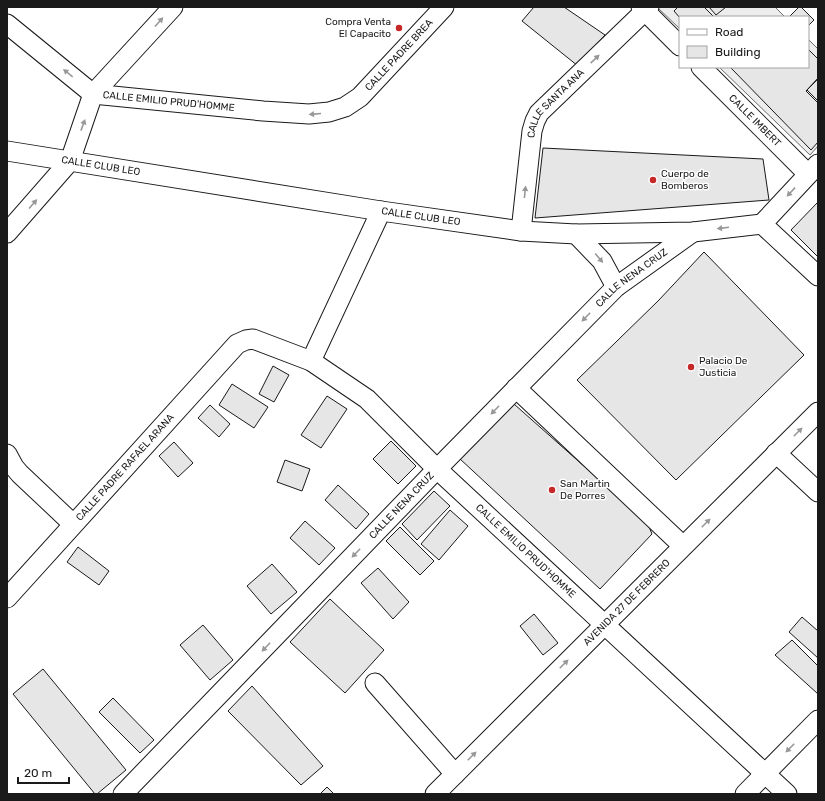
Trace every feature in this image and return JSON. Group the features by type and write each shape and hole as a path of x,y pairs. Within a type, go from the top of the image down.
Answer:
{"street":[{"path":"7,233 70,161 93,94 173,7"},
{"name":"CALLE PADRE BREA","path":"352,103 360,97 444,7"},
{"path":"645,8 679,45"},
{"name":"CALLE SANTA ANA","path":"522,231 530,141 539,113 645,8"},
{"name":"CALLE EMILIO PRUD'HOMME","path":"7,24 93,94 309,114 329,112 352,103"},
{"name":"CALLE IMBERT","path":"702,68 813,169"},
{"name":"CALLE CLUB LEO","path":"7,151 381,211 522,231 576,234 693,232 762,224"},
{"path":"813,169 762,224 818,276"},
{"path":"311,361 381,211"},
{"name":"CALLE NENA CRUZ","path":"123,794 437,469 616,287 693,232"},
{"path":"576,234 602,261 616,287"},
{"name":"CALLE EMILIO PRUD'HOMME","path":"246,340 254,340 311,361 367,399 437,469 787,794"},
{"name":"CALLE PADRE RAFAEL ARANA","path":"7,598 237,344 246,340"},
{"path":"516,388 683,546"},
{"name":"AVENIDA 27 DE FEBRERO","path":"435,794 818,412"},
{"path":"776,453 818,492"},
{"path":"7,454 14,467 20,474 73,524"},
{"path":"375,684 455,774"},
{"path":"745,794 818,720"}],"shaded area":[{"path":"657,7 775,7 784,16 679,16 679,28"},
{"path":"809,40 818,49 818,146 810,155 720,68 809,68"}],"building":[{"path":"534,7 564,7 605,35 578,66 522,21"},
{"path":"678,7 704,7 713,16 679,17 674,11"},
{"path":"709,7 726,7 716,15"},
{"path":"799,7 801,7 814,20 809,25 809,16 790,16"},
{"path":"809,50 818,59 818,78 806,91 818,103 818,142 811,150 731,68 809,68"},
{"path":"818,79 818,101 807,90"},
{"name":"Cuerpo de Bomberos","path":"543,148 763,159 769,200 535,218"},
{"path":"818,202 818,257 791,230"},
{"name":"Palacio De Justicia","path":"704,252 804,355 676,480 577,380 658,301"},
{"path":"273,366 289,375 274,402 259,394"},
{"path":"232,384 268,407 254,428 219,405"},
{"path":"327,396 347,409 321,448 301,435"},
{"name":"San Martin De Porres","path":"514,404 647,522 652,534 600,589 459,458"},
{"path":"210,405 230,424 219,437 198,418"},
{"path":"391,441 416,466 398,484 373,459"},
{"path":"174,442 193,463 178,477 159,456"},
{"path":"285,460 310,469 302,491 277,482"},
{"path":"338,485 369,514 356,529 325,500"},
{"path":"434,491 450,506 417,540 402,524"},
{"path":"450,510 468,526 439,560 421,544"},
{"path":"305,521 335,548 319,565 290,538"},
{"path":"400,527 434,561 420,575 386,541"},
{"path":"78,547 109,571 99,585 67,562"},
{"path":"272,564 297,592 271,614 247,586"},
{"path":"378,568 409,602 393,619 361,583"},
{"path":"330,599 384,650 345,693 290,642"},
{"path":"534,614 558,643 543,655 520,626"},
{"path":"802,617 818,631 818,658 789,632"},
{"path":"203,625 233,660 210,680 180,645"},
{"path":"792,640 818,666 818,694 775,655"},
{"path":"43,669 126,770 97,794 95,794 13,694"},
{"path":"252,686 323,766 301,785 228,711"},
{"path":"113,698 154,740 140,753 99,712"},
{"path":"327,787 334,794 320,794"}],"place":[{"name":"Compra Venta El Capacito","path":"399,28"},
{"name":"Cuerpo de Bomberos","path":"653,180"},
{"name":"Palacio De Justicia","path":"691,367"},
{"name":"San Martin De Porres","path":"552,490"}]}
